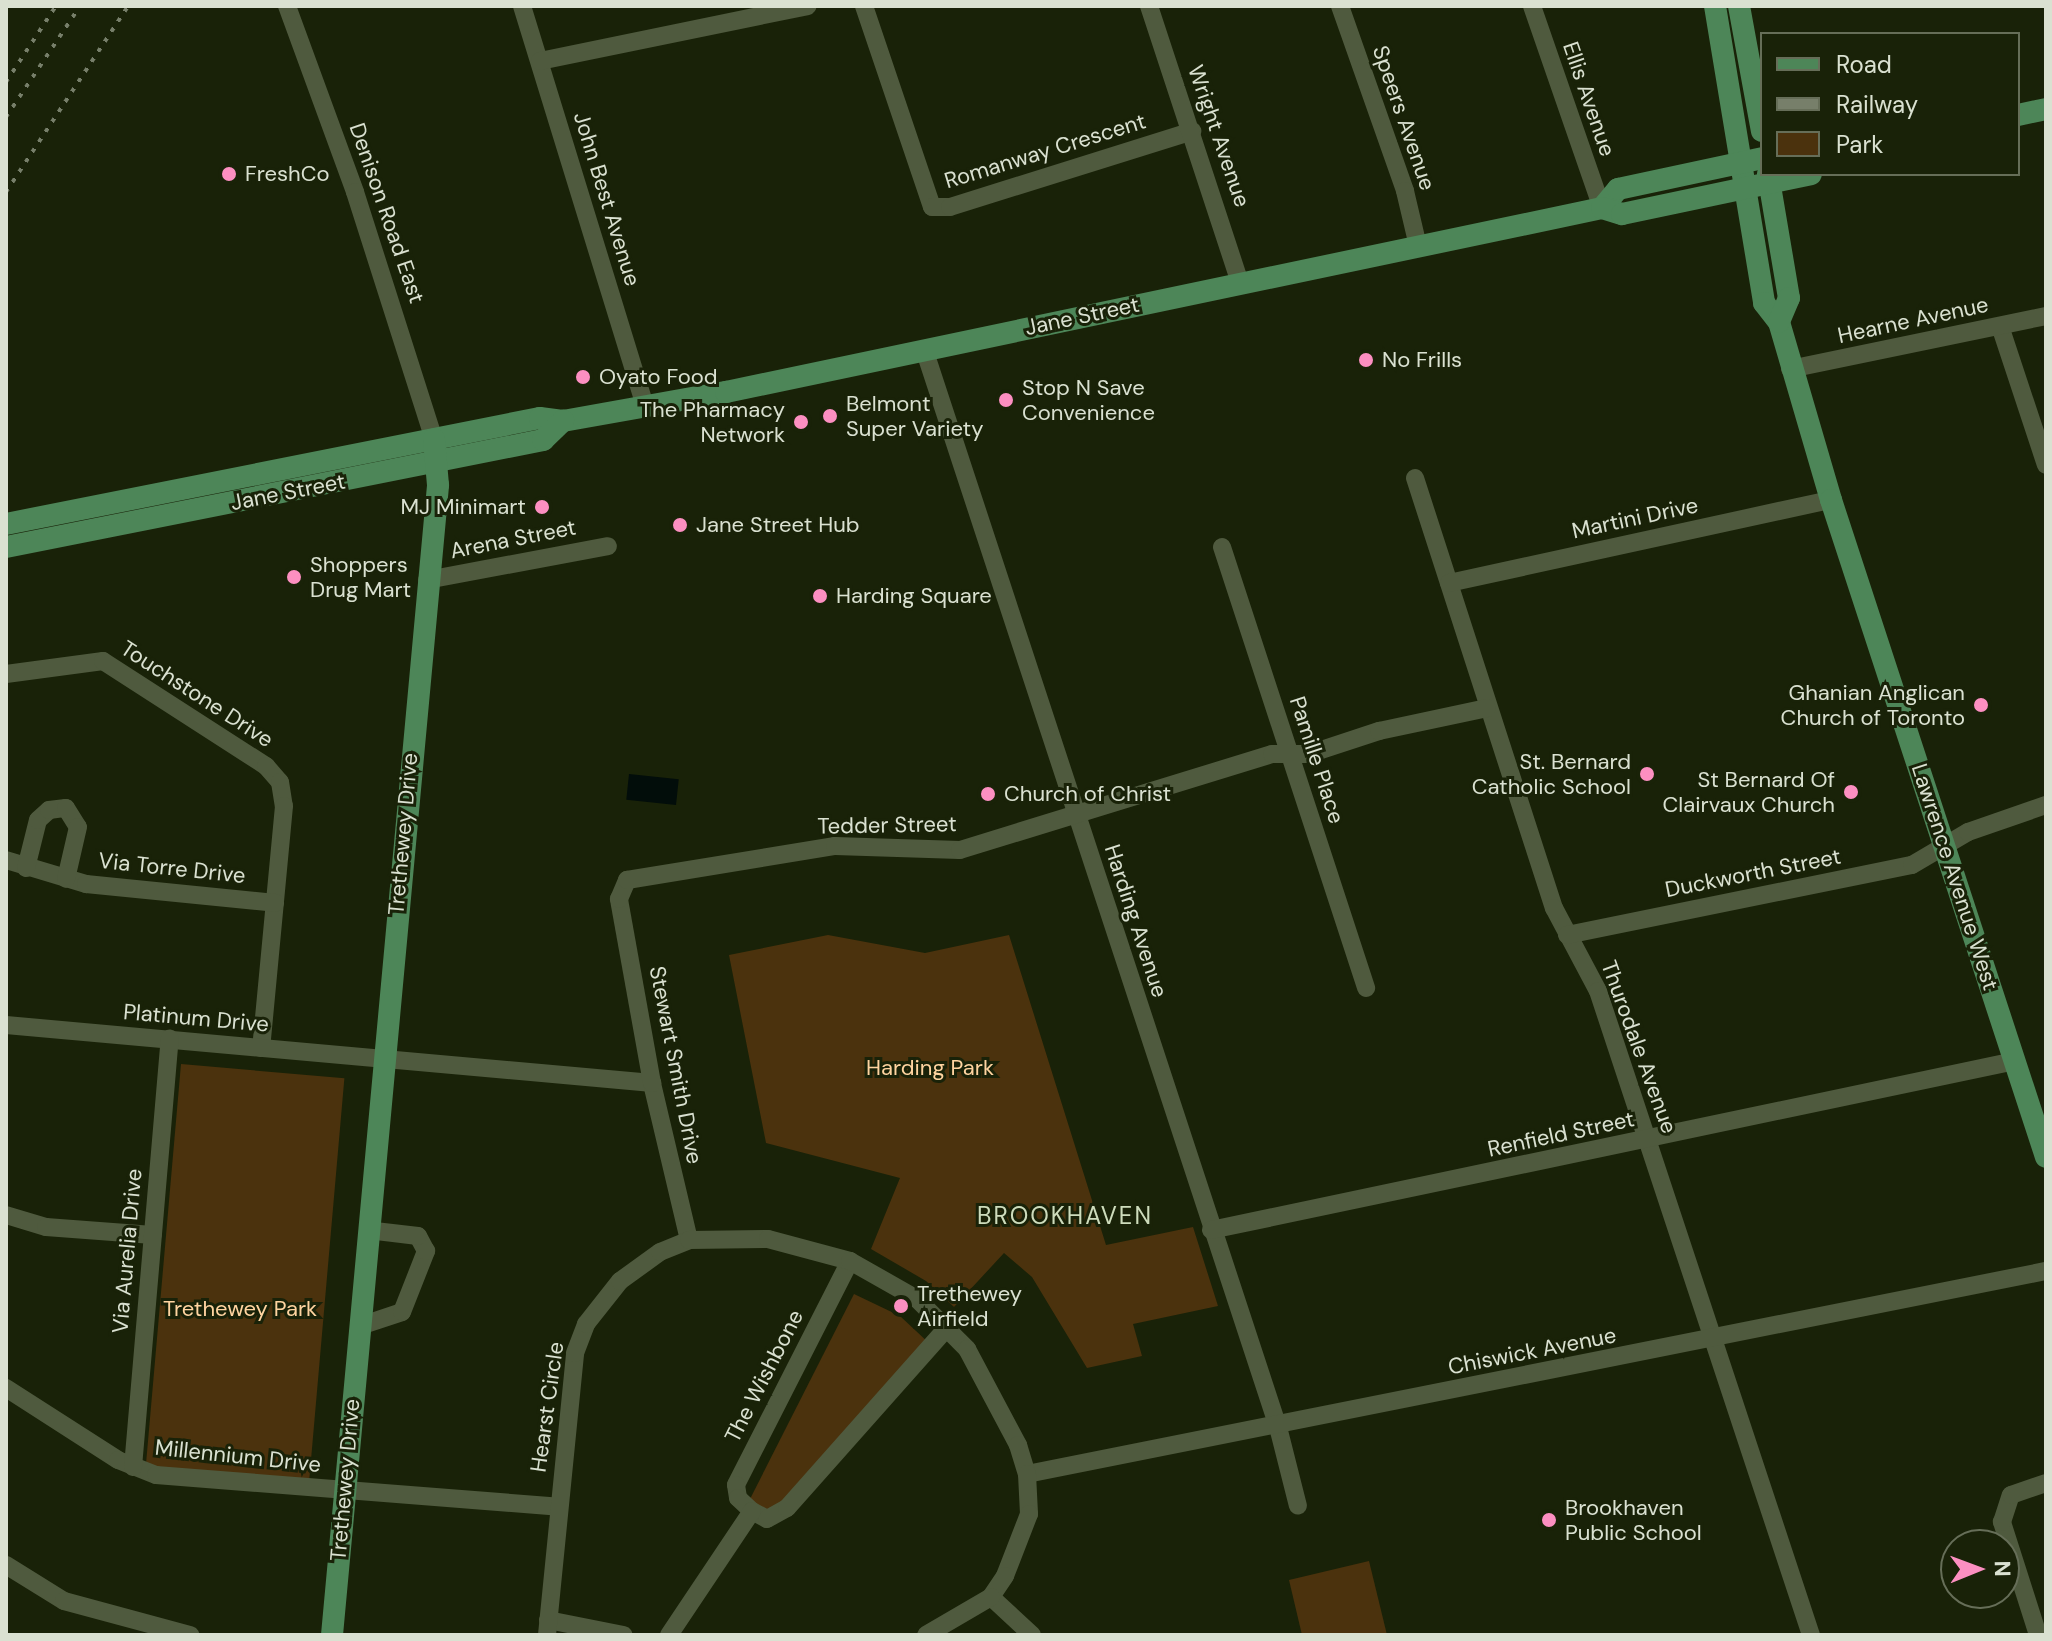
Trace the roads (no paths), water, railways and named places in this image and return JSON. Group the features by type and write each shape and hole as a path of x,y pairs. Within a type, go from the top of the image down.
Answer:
{"main road":[{"name":"Lawrence Avenue West","path":"1715,6 1764,303 1779,322 1790,369 1831,500 2046,1157"},
{"path":"1739,6 1760,120"},
{"path":"2020,115 2046,109"},
{"name":"Jane Street","path":"1602,208 1618,189 1760,158"},
{"name":"Jane Street","path":"6,524 540,418 563,421 925,352 1240,282 1602,208 1622,214 1743,189 1769,179 1794,176"},
{"name":"Lawrence Avenue West","path":"1769,179 1789,298 1779,322"},
{"name":"Jane Street","path":"6,547 543,440 563,421"},
{"name":"Trethewey Drive","path":"332,1635 382,1057 439,463 434,439"}],"street":[{"name":"Denison Road East","path":"287,6 355,192 434,439"},
{"name":"John Best Avenue","path":"522,6 645,406"},
{"path":"540,61 807,6"},
{"name":"Romanway Crescent","path":"864,6 932,207 950,207 1192,131"},
{"name":"Wright Avenue","path":"1149,6 1240,282"},
{"name":"Speers Avenue","path":"1340,6 1405,191 1418,246"},
{"name":"Ellis Avenue","path":"1532,6 1602,208"},
{"name":"Hearne Avenue","path":"1790,369 2046,316"},
{"path":"2000,326 2046,465"},
{"name":"Harding Avenue","path":"925,352 1278,1427 1298,1506"},
{"name":"Thurodale Avenue","path":"1415,478 1487,708 1567,935 1598,991 1811,1635"},
{"name":"Martini Drive","path":"1449,583 1831,500"},
{"name":"Arena Street","path":"427,580 608,546"},
{"name":"Pamille Place","path":"1222,547 1366,988"},
{"name":"Touchstone Drive","path":"6,674 103,661 266,766 282,785 284,806 261,1048"},
{"name":"Tedder Street","path":"619,899 627,880 638,875 835,846 960,850 1272,754 1290,754 1487,708"},
{"name":"Via Torre Drive","path":"26,868 38,820 49,810 66,808 78,827 66,879"},
{"name":"Duckworth Street","path":"1567,935 1912,865 1968,832 2044,811"},
{"name":"Via Torre Drive","path":"6,860 66,879 275,903"},
{"name":"Stewart Smith Drive","path":"619,899 652,1083 689,1240"},
{"name":"Platinum Drive","path":"6,1025 382,1057"},
{"name":"Via Aurelia Drive","path":"133,1467 170,1039"},
{"path":"382,1057 409,1064 652,1083"},
{"name":"Renfield Street","path":"1211,1230 2015,1061"},
{"path":"6,1215 46,1227 153,1235"},
{"path":"360,1326 402,1312 426,1251 418,1236 368,1230"},
{"name":"Hearst Circle","path":"624,1635 548,1627 575,1353 586,1324 633,1270 689,1240 768,1239 850,1261 917,1299 947,1328 994,1393 1027,1474 1029,1514 1023,1538 991,1597"},
{"name":"The Wishbone","path":"752,1511 738,1498 736,1485 850,1261"},
{"name":"Chiswick Avenue","path":"1027,1474 1278,1427 2046,1271"},
{"path":"669,1635 752,1511 767,1519 787,1508 947,1328"},
{"name":"Millennium Drive","path":"6,1388 133,1467 156,1475 344,1491"},
{"path":"2038,1635 2002,1522 2011,1495 2046,1483"},
{"path":"344,1491 559,1507"},
{"path":"6,1565 64,1601 190,1635"},
{"path":"926,1635 991,1597 1032,1635"}],"railway":[{"path":"6,82 56,6"},
{"path":"6,117 80,6"},
{"path":"6,192 128,6"}],"place":[{"name":"FreshCo","path":"229,174"},
{"name":"No Frills","path":"1366,360"},
{"name":"Oyato Food","path":"583,377"},
{"name":"Stop N Save Convenience","path":"1006,400"},
{"name":"Belmont Super Variety","path":"830,416"},
{"name":"The Pharmacy Network","path":"801,422"},
{"name":"MJ Minimart","path":"542,507"},
{"name":"Jane Street Hub","path":"680,525"},
{"name":"Shoppers Drug Mart","path":"294,577"},
{"name":"Harding Square","path":"820,596"},
{"name":"Ghanian Anglican Church of Toronto","path":"1981,705"},
{"name":"St. Bernard Catholic School","path":"1647,774"},
{"name":"St Bernard Of Clairvaux Church","path":"1851,792"},
{"name":"Church of Christ","path":"988,794"},
{"name":"Trethewey Airfield","path":"901,1306"},
{"name":"Brookhaven Public School","path":"1549,1520"}],"district":[{"name":"BROOKHAVEN","path":"1065,1216"}],"park label":[{"name":"Harding Park","path":"930,1068"},
{"name":"Trethewey Park","path":"240,1309"}]}
